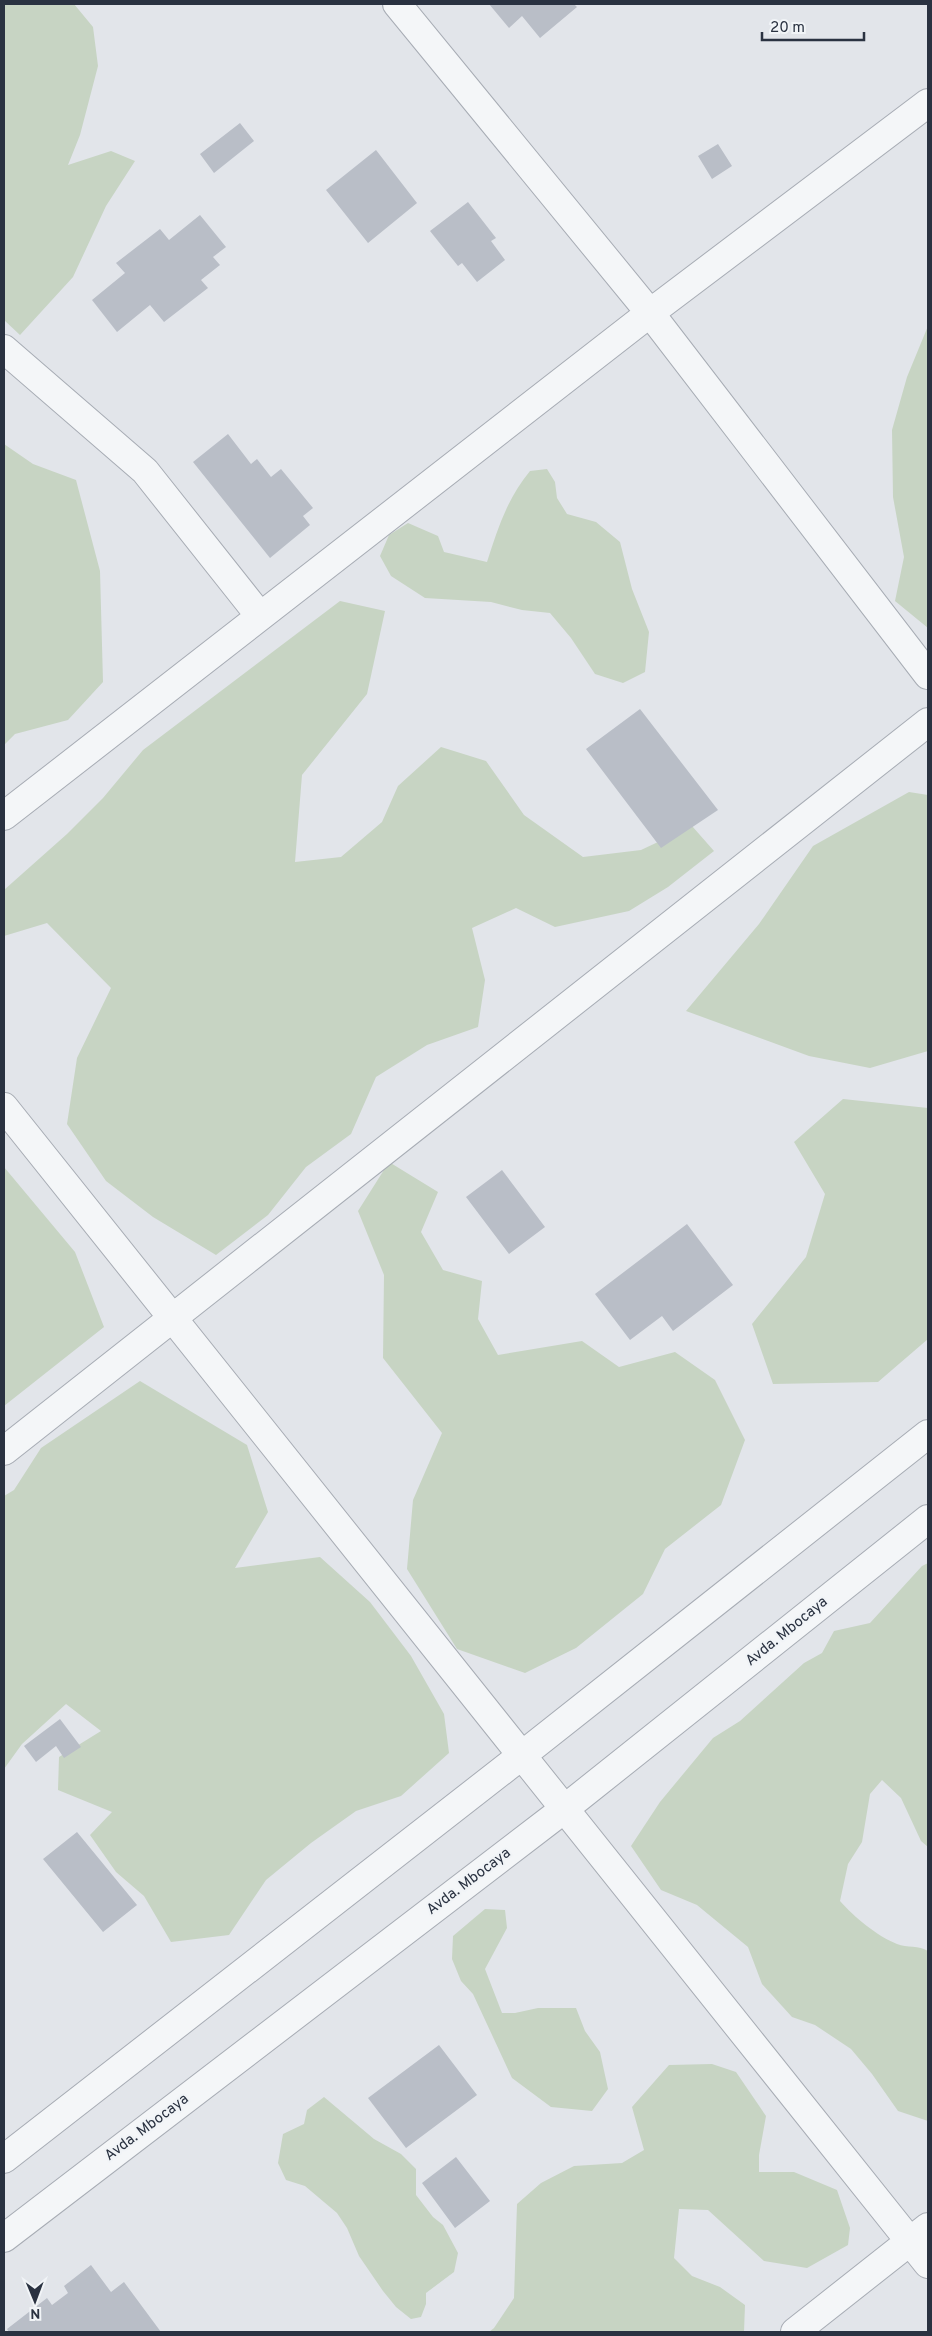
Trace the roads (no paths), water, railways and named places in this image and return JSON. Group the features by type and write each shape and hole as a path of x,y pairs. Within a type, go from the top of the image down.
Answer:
{"street":[{"path":"397,4 650,313 928,675"},
{"path":"4,816 650,313 928,103"},
{"path":"4,349 145,471 260,616"},
{"path":"4,1451 928,722"},
{"path":"4,1107 563,1810 919,2234 928,2264"},
{"path":"4,2159 521,1756 928,1434"},
{"name":"Avda. Mbocaya","path":"4,2238 563,1810 928,1519"},
{"path":"795,2332 919,2234"}]}
